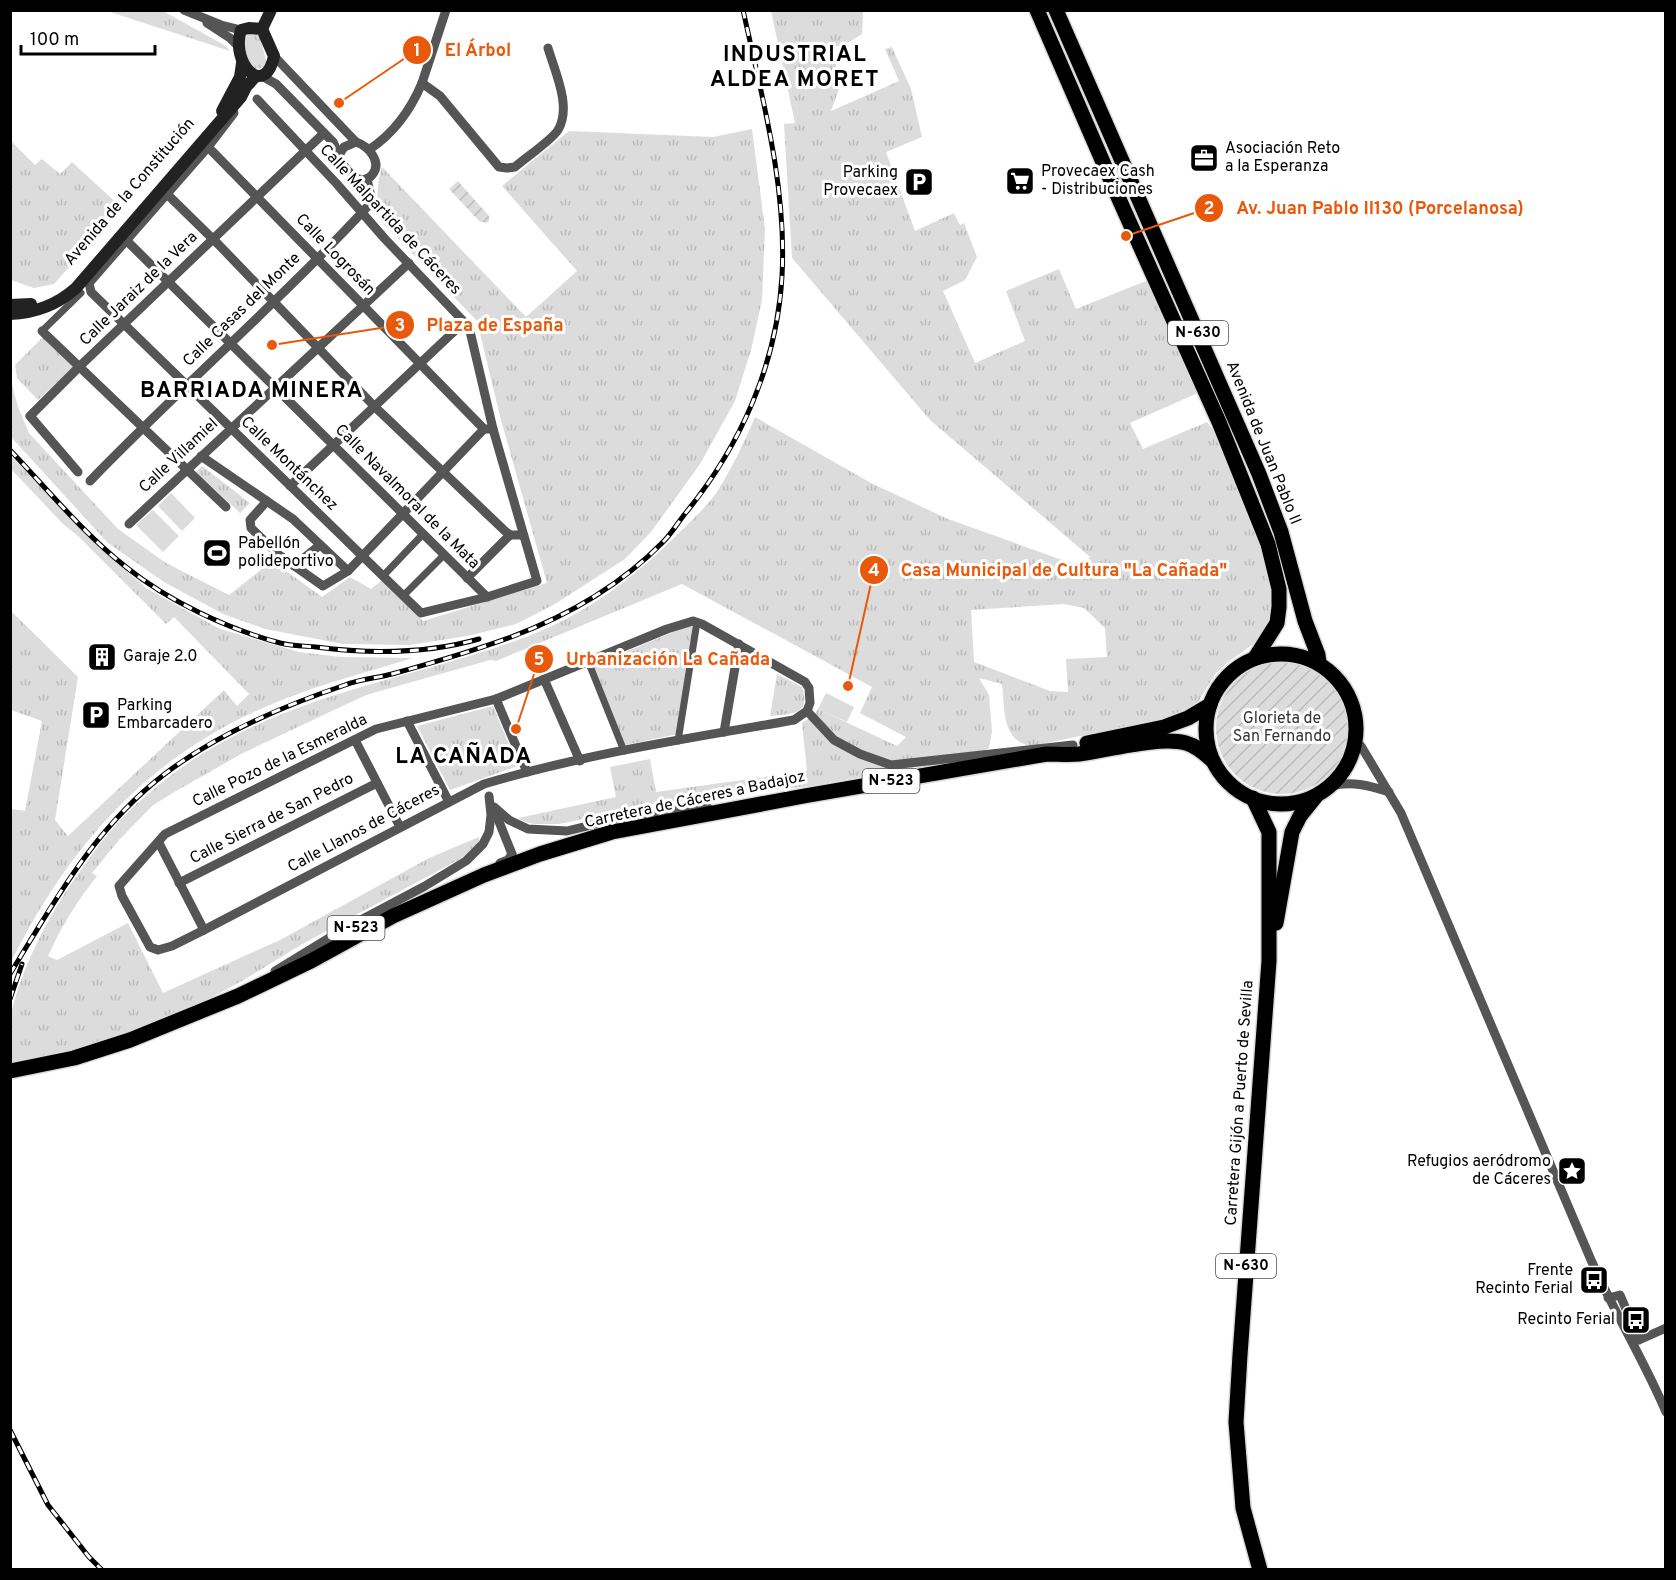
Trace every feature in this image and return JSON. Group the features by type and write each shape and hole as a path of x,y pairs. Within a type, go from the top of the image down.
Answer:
{"highway":[{"name":"Avenida de Juan Pablo II","path":"1037,10 1114,189 1219,422 1268,544 1279,589 1279,607 1277,623 1255,658"},
{"name":"Avenida de Juan Pablo II","path":"1056,10 1259,474 1281,532 1319,663"},
{"name":"N-630","path":"1273,654 1290,654 1319,663 1338,679 1352,700 1357,725 1355,745 1347,766 1330,786 1317,795 1301,801 1285,804 1269,803 1253,798 1228,782 1213,761 1206,736 1206,720 1216,691 1238,667 1255,658 1273,654"},
{"path":"1047,754 1073,745 1164,727 1188,718 1210,705"},
{"path":"1047,754 1077,754 1158,742 1181,742 1190,744 1213,761"},
{"name":"Carretera de Cáceres a Badajoz","path":"15,1070 74,1058 130,1040 204,1011 310,961 393,916 484,875 540,854 612,832 1047,754"},
{"name":"Carretera Gijón a Puerto de Sevilla","path":"1269,961 1292,832 1300,816 1317,795"},
{"name":"N-523","path":"708,808 804,796"},
{"name":"Carretera Gijón a Puerto de Sevilla","path":"1253,798 1269,832 1269,961 1236,1422 1243,1508 1260,1569"},
{"name":"Carretera de Cáceres a Badajoz","path":"204,1011 438,885 512,854 594,830 672,812 708,808"}],"main road":[{"path":"262,29 241,30 238,46 242,63 248,72 259,76 268,71 274,56 262,29 271,10"},
{"name":"Avenida de la Constitución","path":"10,305 25,306 43,301 72,283 221,112 240,77 242,63"},
{"name":"Avenida de la Constitución","path":"10,314 26,313 49,307 66,298 241,97 246,87 259,76"}],"street":[{"path":"184,10 230,38 238,46"},
{"path":"370,149 380,142 405,115 422,83 446,10"},
{"path":"198,17 241,30"},
{"path":"422,83 440,96 499,167 515,166 557,131 562,118 564,106 548,48"},
{"name":"Calle Malpartida de Cáceres","path":"274,56 356,142"},
{"name":"Calle Malpartida de Cáceres","path":"259,76 276,84 333,142 339,155"},
{"name":"Avenida de la Constitución","path":"89,284 208,147 233,114 241,97"},
{"name":"Calle Malpartida de Cáceres","path":"257,99 469,327 489,429 537,581 487,597"},
{"name":"Calle Jaraiz de la Vera","path":"78,472 30,416 324,133"},
{"path":"356,142 370,149 375,169 372,176 358,179 341,165 339,155 344,147 356,142"},
{"name":"Calle Logrosán","path":"208,147 420,365 489,429"},
{"name":"Calle Casas del Monte","path":"90,482 186,384 231,344 362,213 369,205 371,197 367,178"},
{"path":"167,194 443,472 510,535 524,536"},
{"name":"Calle Navalmoral de la Mata","path":"127,241 487,597"},
{"name":"Calle Villamiel","path":"129,524 409,263"},
{"name":"Calle Montánchez","path":"89,284 91,292 124,325 421,613 487,597"},
{"path":"81,293 42,331 226,507"},
{"path":"290,486 464,322"},
{"path":"267,501 250,520 251,528 279,555 323,586 348,571 363,557 443,472 489,429"},
{"path":"201,456 293,519 348,571"},
{"path":"383,576 423,534"},
{"path":"467,578 510,535"},
{"path":"294,566 320,545"},
{"path":"403,596 444,555"},
{"name":"Calle Pozo de la Esmeralda","path":"158,950 150,947 122,896 119,885 165,834 376,729 496,699 685,622 697,622"},
{"path":"678,741 697,622 805,682 811,696 807,711 834,740 860,754 891,765 1073,745"},
{"path":"724,732 739,644"},
{"path":"588,661 624,751"},
{"path":"544,679 580,761"},
{"path":"496,699 527,772"},
{"name":"Calle Llanos de Cáceres","path":"158,950 172,946 204,930 484,784 527,772 624,751 794,720 807,711"},
{"path":"407,721 449,802"},
{"path":"355,740 400,827"},
{"path":"1355,745 1361,746 1401,813 1469,977 1608,1298 1632,1338 1665,1412"},
{"name":"Calle Sierra de San Pedro","path":"179,883 377,783"},
{"path":"1330,786 1342,783 1362,783 1389,792"},
{"path":"484,784 512,854 518,857 582,837 612,832"},
{"path":"267,976 342,930 425,886 466,861 483,844 489,832 489,796"},
{"path":"494,807 509,820 528,829 567,831 636,814 708,808"},
{"path":"159,843 204,930"},
{"path":"393,916 451,884 508,860 512,854"},
{"path":"1608,1298 1620,1295 1640,1341 1665,1328"}],"green space":[{"path":"107,11 163,11 226,46 230,51"},
{"path":"771,11 863,11 862,34 843,46 833,46 839,89 831,111 899,81 885,49 892,47 911,89 922,137 886,152 915,231 954,213 960,225 964,223 977,257 965,280 943,291 975,363 1025,341 1006,291 1059,269 1076,309 1151,279 1200,392 1130,423 1143,449 1207,422 1222,442 1253,518 1272,581 1273,612 1269,625 1259,640 1216,673 1195,707 1175,716 1033,746 1015,738 1010,731 1005,713 1002,684 979,678 989,695 992,732 989,748 977,756 817,785 655,804 559,824 534,824 518,818 616,797 610,767 650,759 656,792 807,771 802,723 813,716 818,709 897,746 906,737 860,713 872,687 682,584 496,661 490,660 366,695 241,754 152,806 119,840 92,873 97,876 70,914 48,956 57,960 128,923 163,993 280,940 429,858 479,837 479,842 462,858 190,1008 141,1030 89,1046 11,1063 11,1015 21,980 37,943 66,892 91,856 135,805 183,766 236,735 271,719 342,693 490,650 548,628 590,605 646,564 709,502 733,465 755,417 871,483 948,519 1079,566 1090,557 930,420 792,258 784,124 795,123","holes":["1064,604 1084,608 1105,628 1107,657 1066,659 1068,692 1050,691 974,662 971,610"]},
{"path":"248,34 257,34 261,41 267,64 262,68 253,69 248,62 243,41"},
{"path":"752,129 765,229 762,300 751,350 735,401 700,464 651,532 625,559 555,604 516,624 467,636 410,645 343,644 265,629 223,614 164,582 108,543 11,437 10,377 18,407 29,433 118,529 166,563 229,595 272,561 322,597 350,577 371,589 385,578 423,621 547,583 501,420 477,321 382,222 378,194 382,167 526,317 577,271 502,186 569,131 713,137"},
{"path":"11,141 35,165 42,159 60,174 72,162 122,208 54,284 34,288 11,280"},
{"path":"458,181 489,216 487,223 479,221 449,189"},
{"path":"44,336 75,366 38,400 17,378 15,365"},
{"path":"11,456 97,545 146,588 220,629 299,652 341,657 413,658 287,698 240,719 197,743 158,771 123,802 91,837 62,875 35,917 11,962 11,809 25,811 42,721 11,710 11,611 78,677 55,820 68,836 224,690 237,706 249,694 174,617 166,624 78,536 63,524 11,469"},
{"path":"202,466 250,503 240,513 196,472"},
{"path":"171,493 195,518 182,531 158,506"},
{"path":"153,510 179,536 163,552 136,525"},
{"path":"690,625 696,629 678,734 621,746 587,668"},
{"name":"Glorieta de San Fernando","path":"1282,662 1307,667 1329,681 1343,703 1348,728 1343,753 1329,775 1307,789 1282,794 1257,789 1235,775 1221,753 1216,728 1221,703 1235,681 1257,667"},
{"path":"777,674 802,687 804,703 798,711 770,716"},
{"path":"826,693 854,707 847,722 818,709"},
{"path":"493,706 518,766 450,790 417,726"}],"railway":[{"path":"10,974 61,892 98,840 141,794 186,759 230,733 298,702 351,683 392,674 467,652 532,629 573,609 611,585 647,558 663,542 704,489 738,433 764,373 779,309 782,276 783,243 777,176 772,142 743,10"},
{"path":"10,450 80,526 110,554 160,591 219,622 284,644 357,651 439,648 479,639"},
{"path":"10,999 22,964"},
{"path":"10,1430 48,1505 102,1570"}],"place":[{"name":"El Árbol","path":"339,103"},
{"name":"Asociación Reto a la Esperanza","path":"1204,158"},
{"name":"Provecaex Cash - Distribuciones","path":"1020,181"},
{"name":"Parking Provecaex","path":"919,182"},
{"name":"Av. Juan Pablo II130 (Porcelanosa)","path":"1126,236"},
{"name":"Plaza de España","path":"272,345"},
{"name":"Pabellón polideportivo","path":"217,553"},
{"name":"Garaje 2.0","path":"102,657"},
{"name":"Casa Municipal de Cultura \"La Cañada\"","path":"848,686"},
{"name":"Parking Embarcadero","path":"96,715"},
{"name":"Urbanización La Cañada","path":"516,729"},
{"name":"Refugios aeródromo de Cáceres","path":"1572,1171"},
{"name":"Frente Recinto Ferial","path":"1594,1280"},
{"name":"Recinto Ferial","path":"1636,1320"}],"district":[{"name":"INDUSTRIAL ALDEA MORET","path":"795,68"},
{"name":"BARRIADA MINERA","path":"252,391"},
{"name":"LA CAÑADA","path":"464,757"}]}
